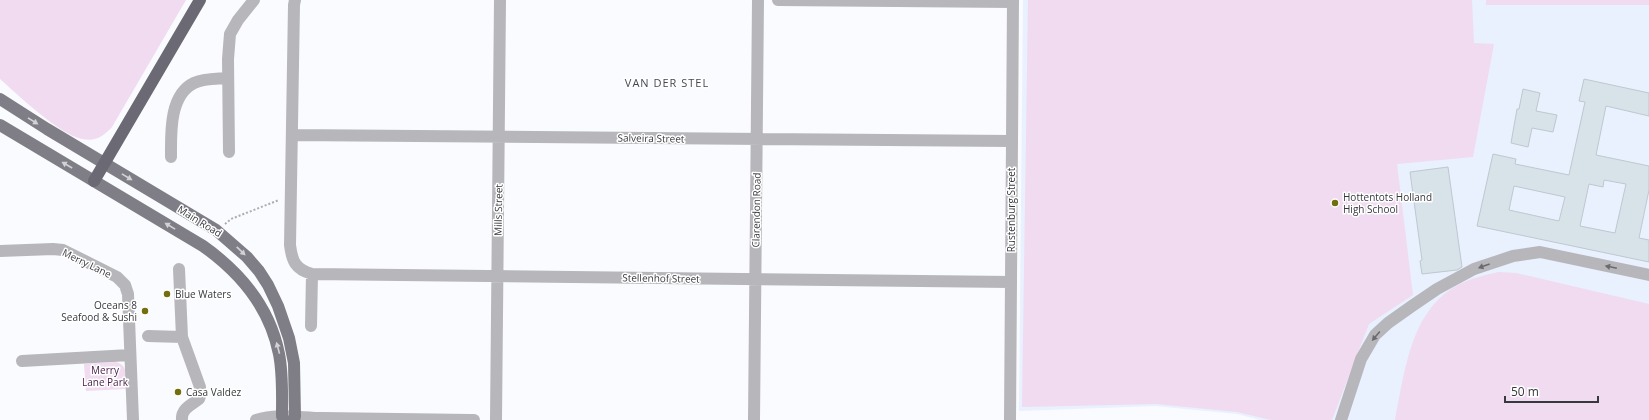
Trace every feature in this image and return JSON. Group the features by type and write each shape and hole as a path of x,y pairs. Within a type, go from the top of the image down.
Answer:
{"highway":[{"path":"94,181 200,0"}],"main road":[{"name":"Main Road","path":"0,99 47,129 216,230 233,243 259,271 278,306 289,338 294,363 289,418"},
{"name":"Main Road","path":"0,125 203,246 220,258 248,286 268,319 279,355 282,387 289,418"}],"street":[{"path":"229,152 228,59 230,34 238,20 254,0"},
{"path":"295,0 290,245 292,257 300,268 303,271 312,274 311,326"},
{"name":"Mills Street","path":"496,420 500,0"},
{"name":"Clarendon Road","path":"754,420 758,0"},
{"path":"778,0 1013,1"},
{"name":"Rustenburg Street","path":"1010,420 1013,1"},
{"path":"171,157 171,124 180,97 193,83 203,80 228,78"},
{"name":"Salveira Street","path":"292,135 1011,141"},
{"name":"Merry Lane","path":"0,251 60,249 121,280 125,285 128,294 133,420"},
{"path":"1341,420 1361,359 1375,335 1388,323 1437,289 1474,269 1513,256 1540,252 1649,275"},
{"path":"179,269 182,337 201,392 199,399 186,408 182,416 182,420"},
{"name":"Stellenhof Street","path":"312,274 1011,282"},
{"path":"148,336 182,337"},
{"path":"22,361 130,355"},
{"path":"256,420 267,417 474,420"}],"path":[{"path":"216,230 231,219 271,204 291,194"}],"shaded area":[{"name":"Hottentots Holland High School","path":"1023,0 1649,0 1649,420 1260,420 1237,414 1155,406 1019,411"}],"green space":[{"path":"0,0 186,0 112,127 99,138 87,140 73,136 62,130 28,104 0,79"},
{"name":"Hottentots Holland High School","path":"1028,0 1472,0 1474,43 1494,44 1473,157 1397,164 1413,295 1369,324 1332,420 1271,420 1237,412 1156,404 1022,407"},
{"path":"1486,0 1649,0 1649,5 1486,5"},
{"path":"1498,272 1516,273 1649,304 1649,420 1395,420 1402,382 1412,343 1420,325 1430,309 1443,295 1460,284 1474,278"},
{"name":"Merry Lane Park","path":"116,362 125,369 126,389 86,391 84,364"}],"building":[{"path":"1584,79 1649,93 1649,116 1606,106 1596,155 1649,166 1649,190 1639,238 1649,240 1649,262 1477,226 1493,154 1516,159 1515,164 1569,175 1585,102 1579,101","holes":["1604,180 1626,184 1615,233 1580,226 1589,184 1603,187","1514,186 1565,197 1559,221 1509,210"]},
{"path":"1523,89 1540,93 1536,111 1557,115 1553,132 1532,128 1528,147 1511,143 1517,109 1519,109"},
{"path":"1448,167 1462,267 1457,270 1422,274 1420,261 1422,260 1410,172"}],"place":[{"name":"Hottentots Holland High School","path":"1335,203"},
{"name":"Blue Waters","path":"167,294"},
{"name":"Oceans 8 Seafood & Sushi","path":"145,311"},
{"name":"Casa Valdez","path":"178,392"}],"district":[{"name":"VAN DER STEL","path":"667,82"}]}
